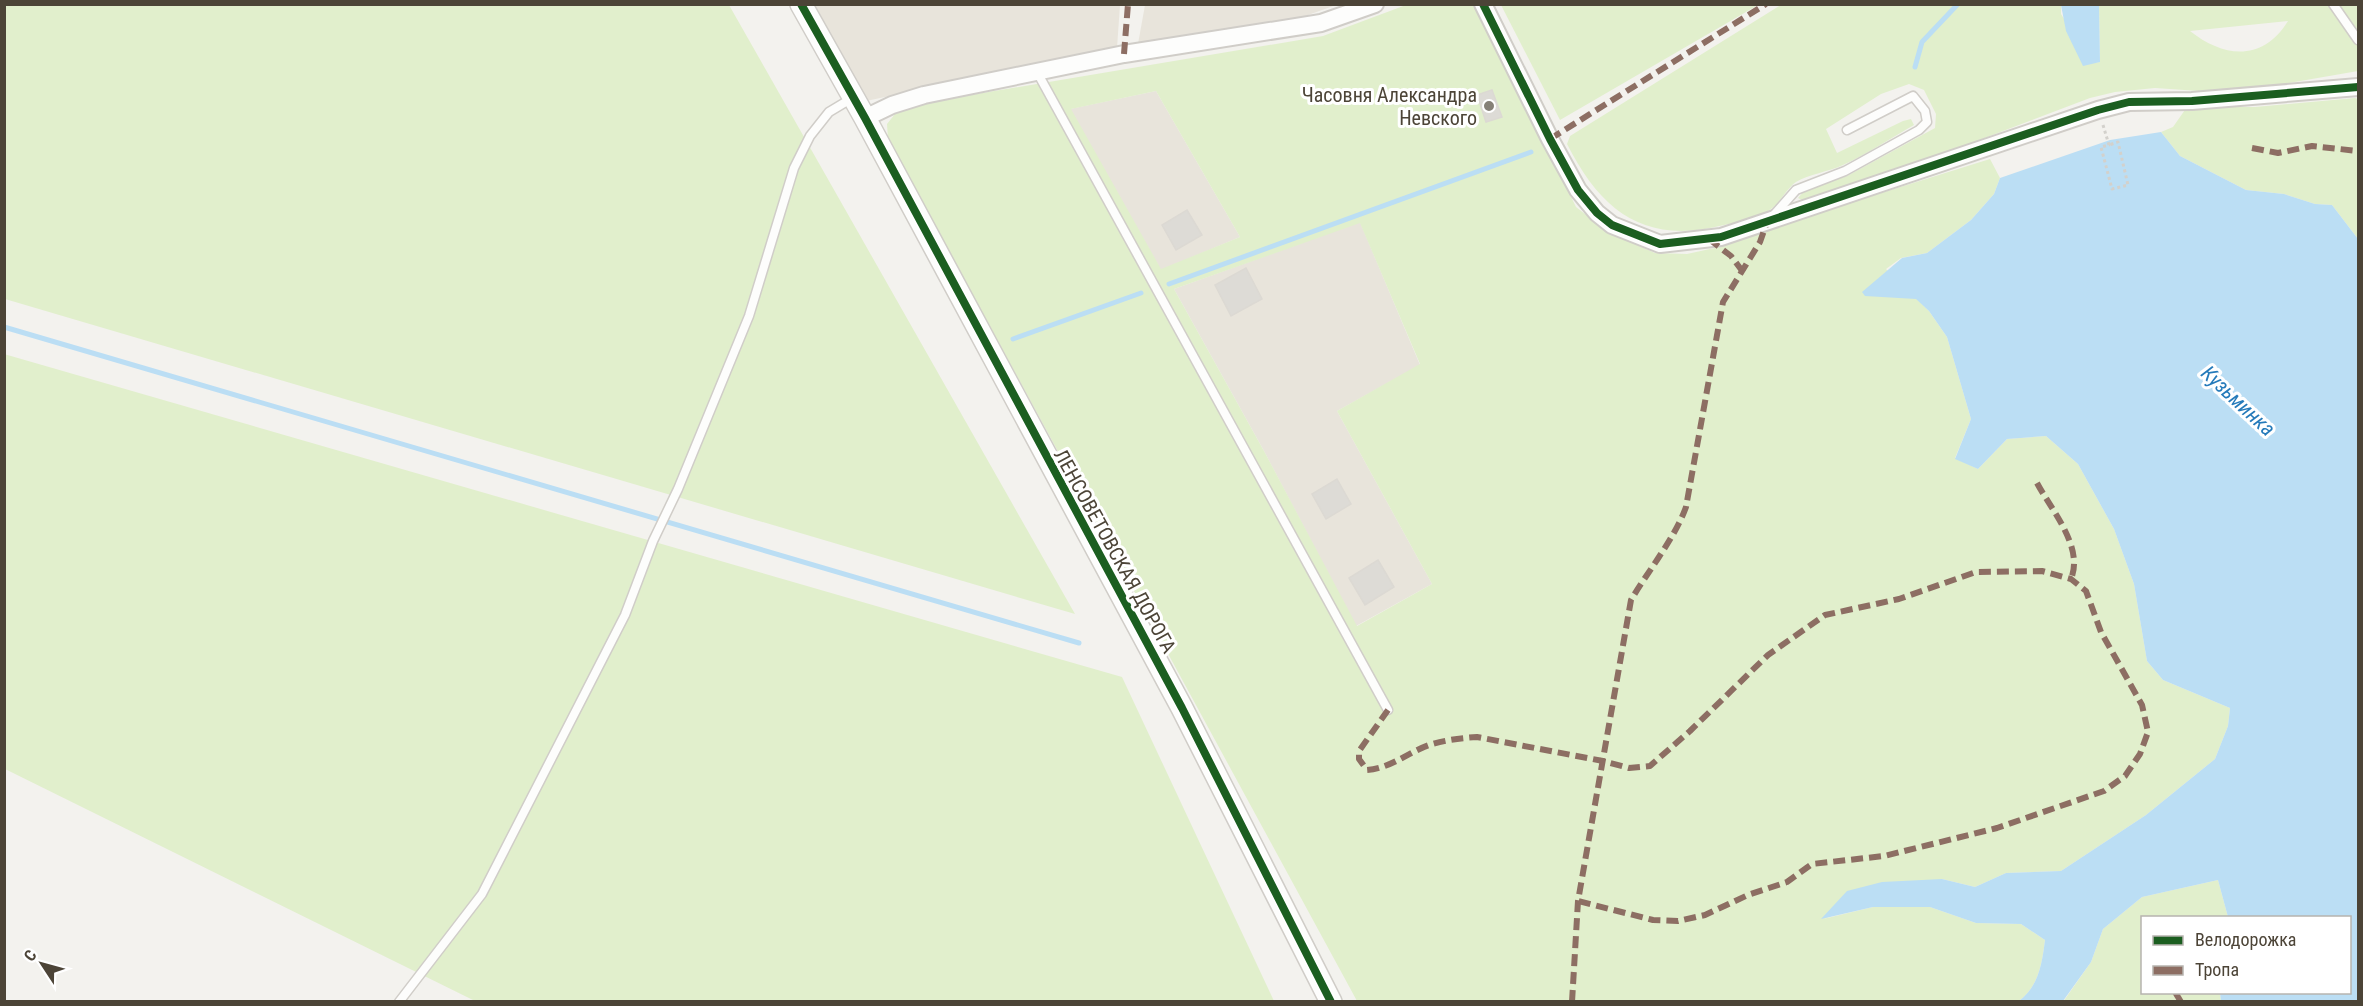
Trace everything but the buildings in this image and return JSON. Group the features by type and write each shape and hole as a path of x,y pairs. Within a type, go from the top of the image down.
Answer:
{"street":[{"name":"ЛЕНСОВЕТОВСКАЯ ДОРОГА","path":"801,4 865,118 1182,708 1331,1002"},
{"path":"865,118 892,105 924,95 1124,54 1321,23 1375,4"},
{"path":"1484,4 1550,139 1578,190 1597,213 1611,225 1660,244 1721,237 2098,110 2129,102 2192,101 2358,87"}],"lane":[{"path":"2333,4 2358,40"},
{"path":"1037,72 1388,710"},
{"path":"1767,222 1796,189 1845,171 1919,130 1927,122 1925,111 1913,96 1847,130"},
{"path":"399,1002 482,894 625,615 653,541 678,489 749,316 794,168 810,136 828,112 844,103"}],"path":[{"path":"2101,121 2109,145"},
{"path":"2118,142 2128,185 2112,189 2101,147 2109,145 2118,142"}],"shaded area":[{"path":"815,5 1120,5 1117,48 866,101"},
{"path":"1145,5 1336,5 1294,20 1138,44"},
{"path":"1156,91 1240,237 1161,270 1070,109"},
{"path":"1360,222 1420,365 1337,411 1432,584 1356,626 1264,451 1174,289"}],"green space":[{"path":"1476,4 1576,207 1608,232 1655,253 1687,254 1719,247 1772,227 1990,159 2000,178 1994,194 1971,220 1927,253 1901,258 1886,269 1929,311 1947,337 1971,419 1955,458 1978,469 2007,439 2046,436 2078,464 2114,529 2134,584 2147,661 2163,680 2230,708 2228,726 2215,759 2146,815 2061,871 2006,873 1975,887 1942,879 1823,919 1873,907 1930,907 1976,923 2021,924 2045,940 2041,965 2035,981 2019,1001 1357,1001 888,139 887,124 895,114 935,101 1323,36 1406,5","holes":["1156,91 1240,237 1161,269 1071,109","1360,223 1420,364 1337,411 1432,584 1357,626 1174,289"]},
{"path":"4,5 729,5 1075,614 5,299"},
{"path":"1501,5 1758,5 1560,120"},
{"path":"1781,5 2061,5 2061,14 2092,63 2100,62 2099,5 2358,5 2358,71 2283,84 2199,91 2155,88 2115,92 2090,98 1806,202 1798,198 1804,191 1847,176 1935,128 1936,114 1924,90 1909,84 1881,94 1826,129 1837,153 1903,121 1911,119 1914,125 1852,161 1796,182 1775,206 1766,212 1742,221 1696,230 1671,230 1649,226 1629,218 1611,205 1595,189 1581,168 1567,144 1570,136","holes":["2288,21 2267,44 2242,52 2216,47 2190,31"]},
{"path":"2358,99 2358,239 2332,205 2315,204 2284,194 2246,190 2180,156 2161,132 2173,127 2187,107 2255,107"},
{"path":"4,354 1122,677 1274,1001 475,1001 5,769"},
{"path":"2218,880 2228,916 2141,916 2141,994 2220,994 2221,1001 2063,1002 2091,962 2103,929 2142,897"}],"water":[{"path":"2061,5 2099,5 2100,62 2083,66 2066,31"},
{"name":"Кузьминка","path":"2161,132 2180,156 2246,190 2284,194 2315,204 2332,205 2358,239 2358,1001 2221,1001 2220,994 2351,994 2351,916 2228,916 2218,880 2142,897 2103,929 2091,962 2063,1001 2019,1001 2035,981 2041,965 2045,940 2021,924 1976,923 1930,907 1873,907 1821,919 1847,891 1882,882 1942,879 1975,887 2006,873 2061,871 2146,815 2215,759 2228,726 2230,708 2163,680 2147,661 2134,584 2114,529 2078,464 2046,436 2007,439 1978,469 1955,459 1971,419 1947,337 1929,311 1916,299 1865,296 1862,292 1902,258 1927,253 1971,220 1994,194 2000,178 2110,140"}],"waterway":[{"path":"1915,67 1922,42 1958,4"},
{"path":"1169,284 1531,152"},
{"path":"1013,339 1141,293"},
{"path":"4,327 1079,643"}],"marked path":[{"path":"1124,54 1128,4"},
{"path":"1550,139 1766,4"},
{"path":"2252,148 2278,153 2312,146 2358,151"},
{"path":"1572,1002 1578,901 1631,600 1668,542 1686,507 1723,302 1760,242 1767,222"},
{"path":"1709,239 1731,256 1743,272"},
{"path":"2037,483 2070,542 2074,567 2071,579"},
{"path":"1388,710 1359,751 1359,759 1367,770 1391,763 1429,745 1477,737 1629,768 1650,766 1690,731 1768,655 1825,615 1899,599 1976,572 2042,571 2071,579 2086,591 2101,632 2142,705 2148,732 2140,754 2125,776 2104,791 1997,828 1884,856 1812,864 1787,882 1748,895 1705,915 1678,921 1653,920 1578,901"},
{"path":"2176,994 2181,1002"}],"cycle path":[{"path":"801,4 865,118 1182,708 1331,1002"},
{"path":"1483,4 1578,190 1597,213 1612,225 1660,244 1721,237 2098,110 2129,102 2192,101 2358,87"}],"place":[{"name":"Часовня Александра Невского","path":"1489,106"}]}
